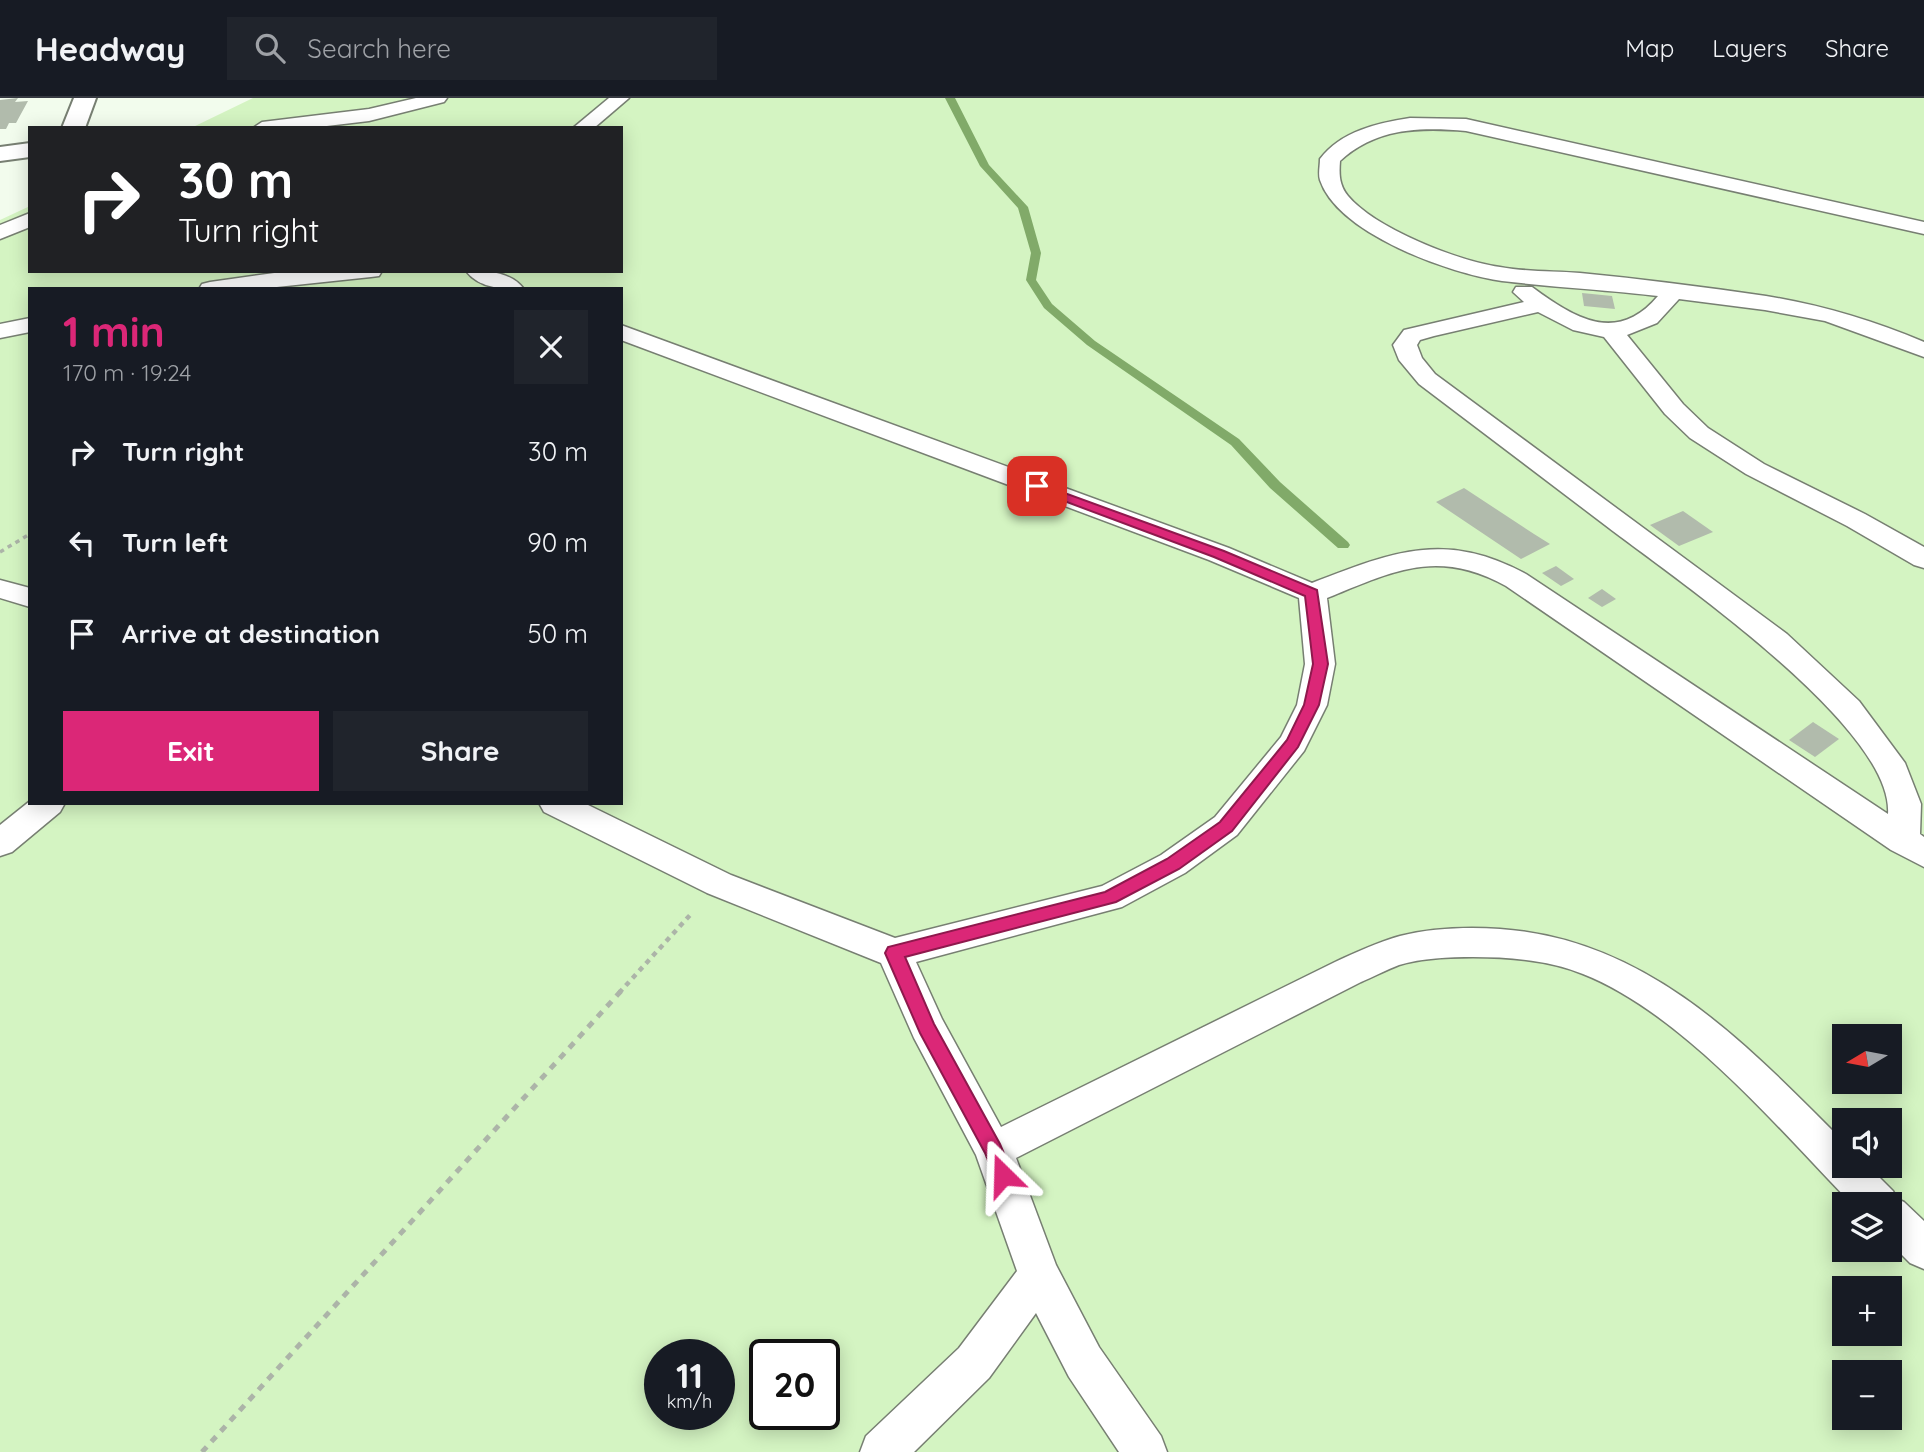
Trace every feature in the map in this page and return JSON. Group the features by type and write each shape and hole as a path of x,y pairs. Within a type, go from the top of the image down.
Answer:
{"street":[{"path":"74,126 85,98"},
{"path":"0,154 28,150"}],"lane":[{"path":"293,126 371,121 438,98"},
{"path":"585,126 620,98"},
{"path":"1924,228 1465,125 1431,122 1369,131 1344,144 1330,159 1329,178 1339,198 1361,218 1392,238 1432,254 1501,274 1582,280 1765,303 1829,315 1879,331 1924,350"},
{"path":"0,233 28,220"},
{"path":"224,287 345,273"},
{"path":"481,273 509,287"},
{"path":"1501,274 1541,305 1564,318 1591,328 1611,330 1633,327 1648,320 1672,293"},
{"path":"1541,305 1412,335 1405,345 1410,360 1427,379 1777,641 1847,709 1889,763 1905,804 1914,848"},
{"path":"0,331 28,324"},
{"path":"1611,330 1674,409 1699,433 1755,469 1856,520 1924,559"},
{"path":"623,333 1219,554 1312,593 1398,561 1440,555 1480,563 1516,580 1914,848"},
{"path":"0,589 28,597"},
{"path":"558,805 719,884 894,953 1110,897 1173,864 1226,827 1293,743 1311,705 1320,664 1312,593"},
{"path":"0,843 47,805"},
{"path":"993,1150 1348,972 1404,949 1456,942 1508,942 1568,956 1618,974 1670,1005 1733,1059 1867,1192"},
{"path":"894,953 927,1027 993,1150 1039,1275 1084,1362 1145,1452"},
{"path":"1902,1227 1924,1249"},
{"path":"882,1452 974,1363 1039,1275"}],"path":[{"path":"0,552 28,535"},
{"path":"202,1452 719,884"}],"green space":[{"path":"253,98 1924,98 1924,1452 0,1452 0,220 28,207 28,273 623,273 623,126 195,126"}],"building":[{"path":"18,98 15,102 28,101 16,123 9,123 6,129 0,129 0,100"},
{"path":"1582,293 1612,296 1615,309 1584,306"},
{"path":"1464,488 1550,544 1521,559 1436,502"},
{"path":"1683,511 1713,532 1679,546 1650,525"},
{"path":"1556,566 1574,579 1561,586 1542,573"},
{"path":"1602,589 1616,599 1602,607 1588,598"},
{"path":"1813,722 1839,739 1815,757 1789,740"}],"waterway":[{"path":"950,98 985,166 1023,207 1036,253 1031,280 1048,306 1091,343 1235,442 1275,485 1343,545"}],"route":[{"path":"1003,1175 993,1150 927,1027 894,953 1110,897 1173,864 1226,827 1293,743 1311,705 1320,664 1312,593 1219,554 1037,486"}]}
